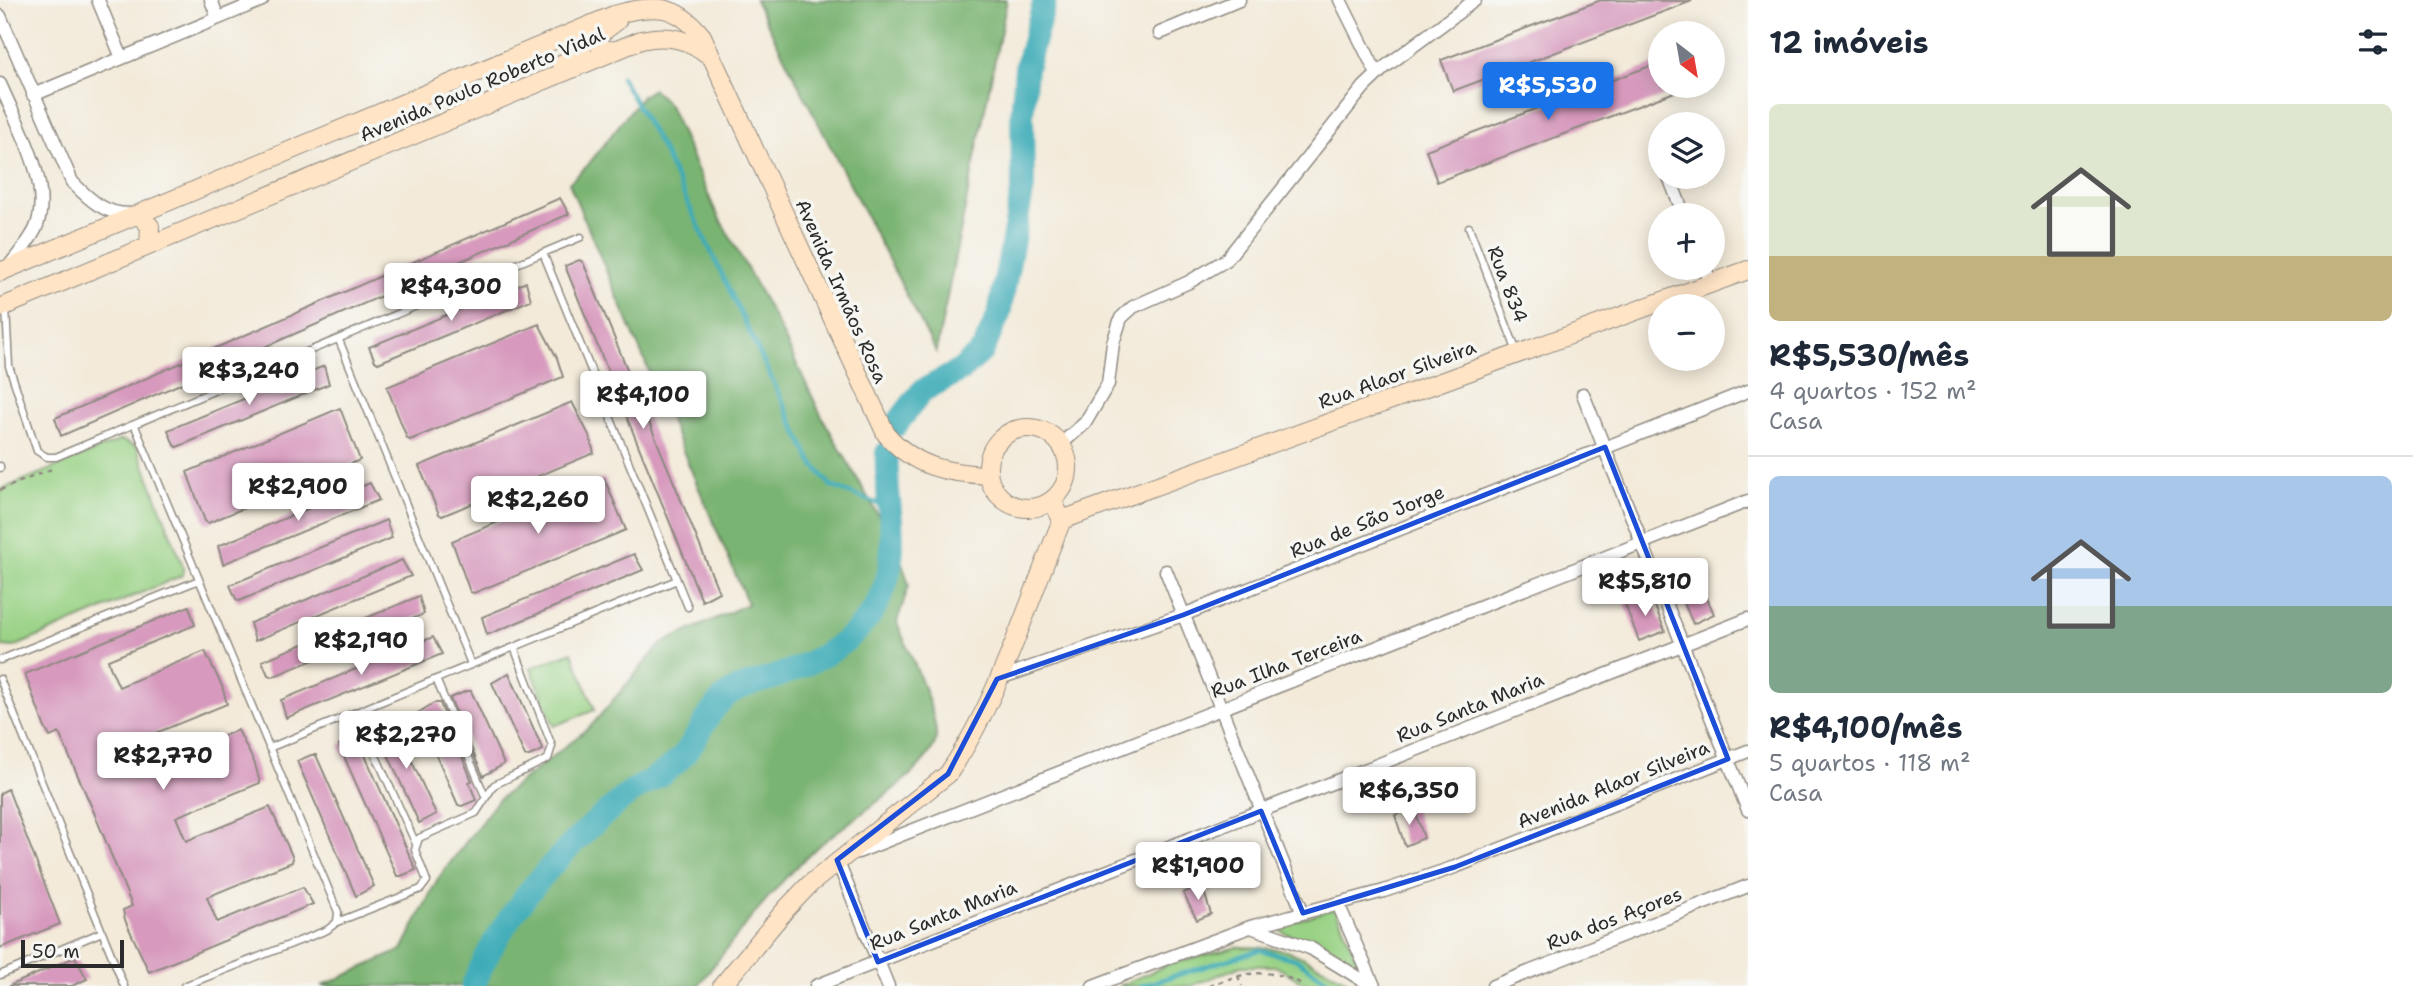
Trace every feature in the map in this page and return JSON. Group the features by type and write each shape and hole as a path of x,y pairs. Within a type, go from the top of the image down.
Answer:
{"street":[{"path":"98,0 122,58"},
{"path":"211,0 218,18"},
{"path":"33,94 262,0"},
{"path":"1160,33 1239,0"},
{"path":"1340,0 1377,74"},
{"path":"1061,444 1085,423 1108,384 1113,343 1121,318 1133,307 1189,282 1226,260 1268,211 1343,110 1377,74 1475,0"},
{"path":"616,50 605,51 600,47 597,36 601,31 645,8"},
{"name":"Avenida Paulo Roberto Vidal","path":"4,270 614,15 645,8 664,9 682,15 702,36 714,60"},
{"path":"0,16 72,182 90,201 106,210 120,214 138,214 150,226 149,245"},
{"path":"524,89 541,72 580,54 579,41 567,35"},
{"name":"Avenida Paulo Roberto Vidal","path":"3,307 641,40 671,37 698,46 714,60"},
{"name":"Avenida Irmãos Rosa","path":"714,60 879,423 895,444 926,466 950,472 988,475"},
{"path":"0,83 4,106 40,181 42,201 36,227 4,270"},
{"name":"Rua Alaor Silveira","path":"1725,273 1748,270"},
{"name":"Rua Alaor Silveira","path":"1062,520 1517,352 1696,280"},
{"name":"Rua de São Jorge","path":"997,680 1183,615 1748,391"},
{"path":"1583,394 1748,810"},
{"path":"1024,428 1041,429 1061,444 1068,458 1068,474 1063,489 1052,500 1037,507 1013,505 1000,497 988,475 992,451 1009,433 1024,428"},
{"path":"722,986 786,909 837,860 948,774 962,753 997,680 1062,520 1052,500"},
{"name":"Rua Ilha Terceira","path":"837,860 1748,501"},
{"path":"1166,571 1303,913"},
{"name":"Rua Santa Maria","path":"816,986 1748,619"},
{"name":"Avenida Alaor Silveira","path":"1093,986 1250,927 1338,904 1455,867 1748,751"},
{"path":"837,860 888,986"},
{"name":"Rua dos Açores","path":"1493,986 1748,886"},
{"path":"1338,904 1373,986"},
{"path":"1250,927 1310,948 1373,986"}],"lane":[{"name":"Rua 834","path":"1469,227 1517,352"},
{"path":"3,307 9,366 37,451 47,457 56,457 581,237"},
{"path":"543,253 688,607"},
{"path":"339,340 471,664"},
{"path":"135,426 335,902 337,922"},
{"path":"0,660 199,580"},
{"path":"269,748 677,580"},
{"path":"485,796 494,785 543,764 551,753 551,746 514,647"},
{"path":"0,679 124,986"},
{"path":"416,844 424,834 476,813 484,804 485,796 436,679"},
{"path":"184,986 314,936 337,922 421,889 426,876 416,844 356,712"},
{"path":"0,975 102,932"}],"path":[{"path":"0,490 60,465"},
{"path":"1209,986 1238,975 1276,972 1305,986"},
{"path":"1238,975 1242,986"}],"highlighted area":[{"path":"1605,447 1728,759 1455,867 1303,913 1261,811 878,962 837,860 948,774 997,679 1183,615"}],"green space":[{"path":"755,0 1007,0 936,352"},
{"path":"653,89 669,105 714,208 778,325 822,417 898,550 909,585 897,622 929,702 934,718 935,743 914,771 796,867 752,917 698,986 322,986 402,950 437,880 498,800 591,726 662,643 748,604 569,183 587,166 642,96"},
{"path":"121,440 137,447 183,566 183,575 14,647 2,646 0,490"},
{"path":"572,652 595,710 554,726 531,668"},
{"path":"1335,908 1360,966 1357,971 1324,949 1285,934 1277,927"},
{"path":"1238,947 1276,949 1294,954 1342,977 1351,986 1310,986 1275,966 1241,966 1191,986 1119,986 1169,964"}],"building":[{"path":"1601,0 1692,1 1453,91 1441,60"},
{"path":"1648,67 1648,98 1659,98 1437,182 1426,150"},
{"path":"560,198 569,214 61,436 55,418"},
{"path":"579,260 583,262 719,592 702,601 565,266"},
{"path":"526,282 531,300 378,363 375,361 369,347"},
{"path":"539,324 557,358 563,377 410,440 407,438 387,387"},
{"path":"324,366 329,384 177,447 174,445 168,430"},
{"path":"572,402 589,435 594,453 442,516 439,514 419,466"},
{"path":"340,408 360,460 208,523 205,521 187,472"},
{"path":"604,478 626,530 474,593 470,592 452,541"},
{"path":"370,483 379,500 223,564 218,546"},
{"path":"386,520 392,538 239,601 236,599 230,585"},
{"path":"634,554 643,570 487,635 482,617"},
{"path":"402,560 411,576 255,641 250,623"},
{"path":"1699,580 1714,614 1693,624 1678,589"},
{"path":"1650,594 1665,631 1639,641 1625,604"},
{"path":"419,596 424,614 272,677 268,675 262,661"},
{"path":"189,606 195,625 108,660 110,667 119,687 205,651 222,686 227,704 141,739 153,765 238,730 255,764 260,783 176,817 186,841 270,807 293,858 292,862 207,897 217,922 303,887 313,904 149,972 125,920 123,910 132,906 93,810 59,733 50,737 45,728 25,674"},
{"path":"433,637 442,654 286,718 281,700"},
{"path":"509,673 543,750 529,756 525,756 492,683"},
{"path":"471,691 504,764 483,776 450,698"},
{"path":"434,703 440,703 472,781 469,782 476,800 462,806 458,805 418,713"},
{"path":"390,721 394,722 436,814 419,823 376,728"},
{"path":"356,735 416,870 401,876 397,876 339,745"},
{"path":"316,755 374,886 356,896 297,761"},
{"path":"8,789 60,924 0,948 0,793"},
{"path":"1414,808 1424,838 1405,846 1395,815"},
{"path":"1202,885 1211,914 1197,920 1183,893"},
{"path":"75,957 87,979 72,986 9,986"}],"waterway":[{"path":"896,425 922,391 961,370 983,350 999,314 1023,187 1022,115 1026,68 1045,0"},
{"path":"621,77 662,149 811,461 831,486 886,507 893,516"},
{"path":"473,986 499,934 555,862 627,796 677,762 723,699 741,687 788,672 820,657 835,649 861,627 880,598 891,561 887,453"},
{"path":"1141,986 1260,950 1295,959 1336,986"}]}
